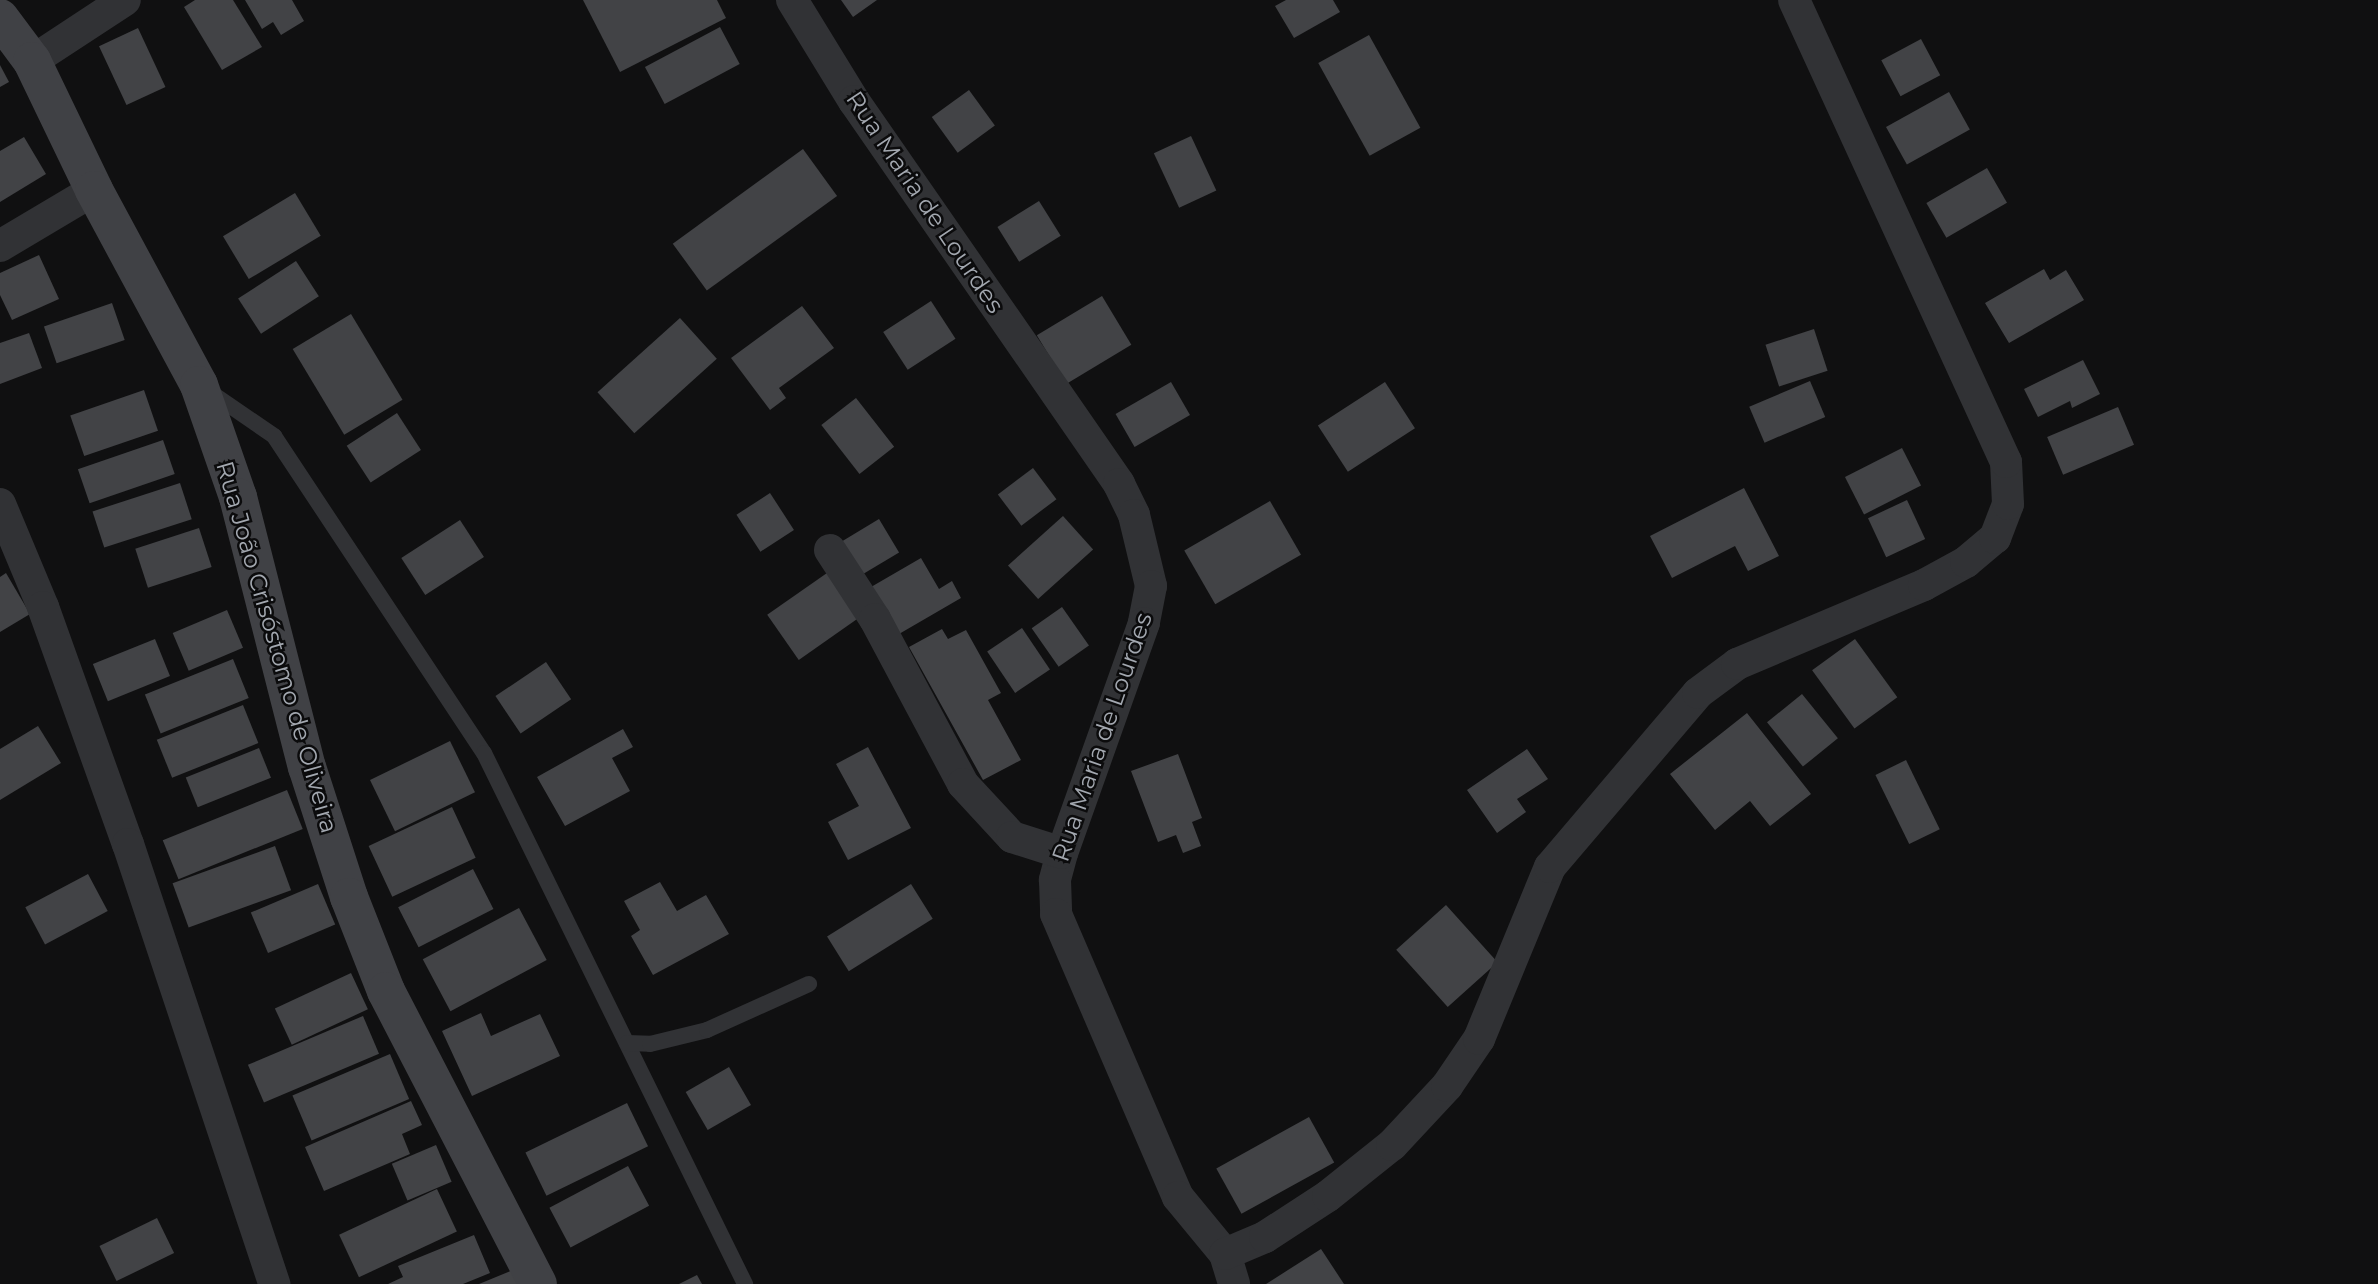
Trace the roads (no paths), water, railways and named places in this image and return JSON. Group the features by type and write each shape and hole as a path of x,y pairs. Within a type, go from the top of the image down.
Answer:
{"street":[{"path":"32,61 125,0"},
{"name":"Rua Maria de Lourdes","path":"792,0 854,101 1119,484 1134,515 1151,586 1144,622 1062,853 1055,880 1056,914 1178,1196 1225,1254 1234,1284"},
{"path":"1225,1254 1265,1237 1328,1196 1392,1145 1447,1086 1479,1039 1550,867 1698,694 1737,664 1924,585 1966,562 1995,538 2008,504 2006,462 1794,0"},
{"name":"Rua João Crisóstomo de Oliveira","path":"0,18 32,61 94,190 199,384 239,497 307,767 349,897 386,991 538,1284"},
{"path":"0,246 94,190"},
{"path":"0,504 43,607 128,844 274,1284"},
{"path":"830,550 875,620 963,784 1012,836 1062,853"}],"lane":[{"path":"199,384 274,436 484,753 745,1284"},
{"path":"626,1043 649,1044 707,1030 809,984"}]}
